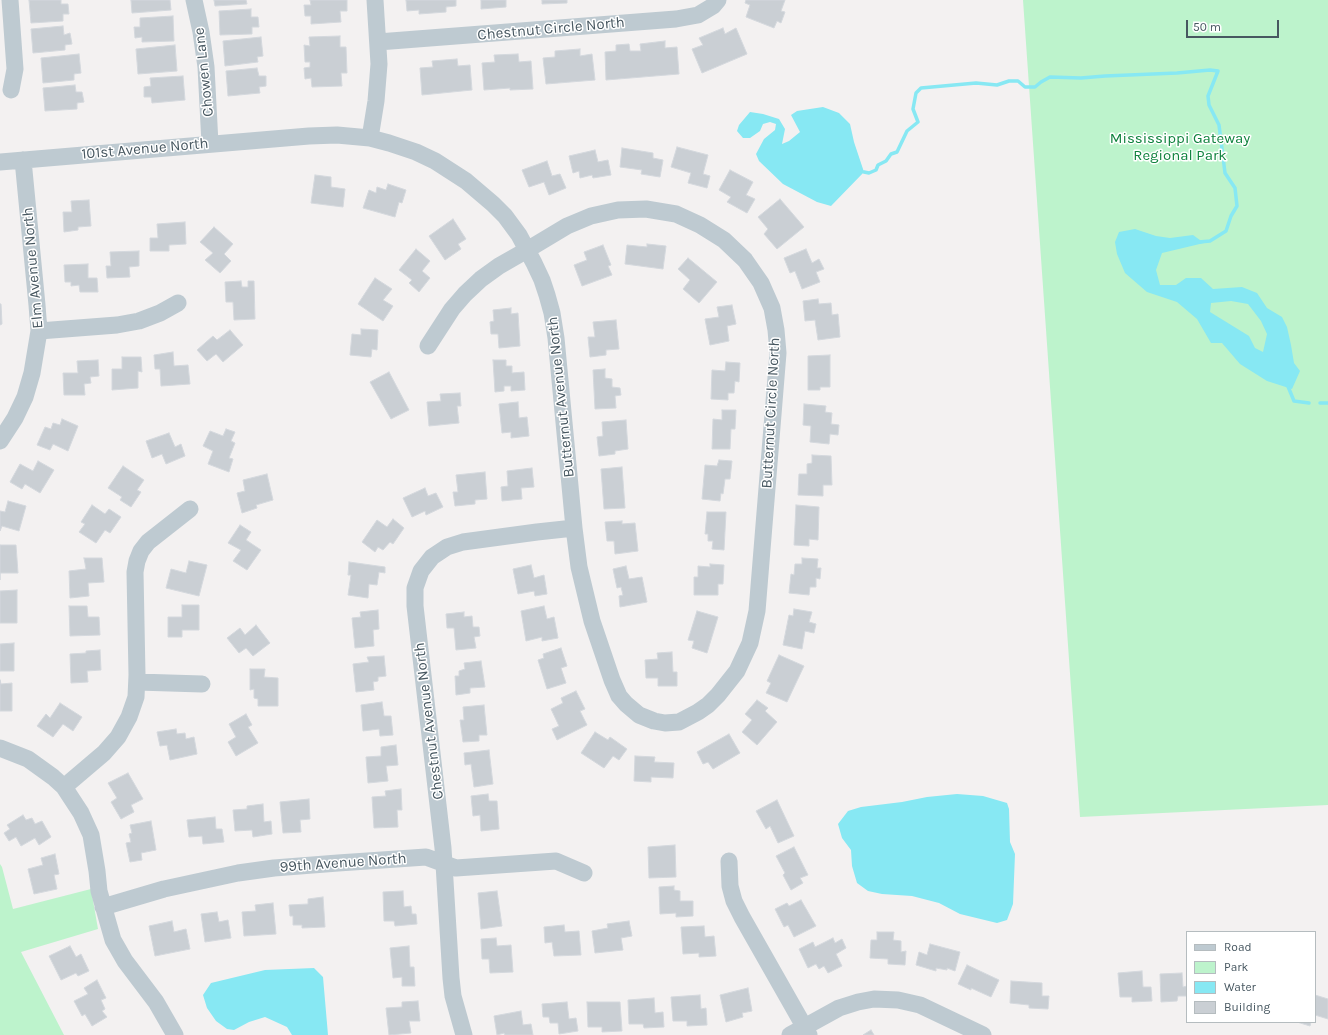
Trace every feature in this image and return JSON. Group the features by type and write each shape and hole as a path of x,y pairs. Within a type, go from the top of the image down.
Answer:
{"street":[{"path":"10,0 15,69 11,90"},
{"name":"Chowen Lane","path":"194,0 201,32 206,67 210,144"},
{"path":"370,138 378,85 379,64 375,0"},
{"name":"Chestnut Circle North","path":"378,42 676,18 698,15 713,6 718,0"},
{"name":"Butternut Avenue North","path":"289,138 337,135 370,138 416,152 435,161 466,181 484,195 505,216 519,235 542,280 552,314 557,346 574,528 580,575 592,622 612,680 619,696 633,711 639,715 654,721 665,723 679,722 688,718"},
{"name":"101st Avenue North","path":"0,162 289,138"},
{"name":"Elm Avenue North","path":"0,441 16,418 25,397 32,373 39,331 23,160"},
{"name":"Butternut Circle North","path":"428,346 452,308 481,279 499,266 567,226 591,216 618,210 646,209 676,214 700,225 724,240 745,260 761,283 772,308 778,353 758,604 753,630 737,671 708,705 688,718"},
{"path":"39,331 117,325 139,321 160,313 178,303"},
{"path":"64,787 104,753 118,737 129,717 136,697 137,682 135,572 137,561 141,551 148,542 190,509"},
{"name":"Chestnut Avenue North","path":"464,1035 453,996 451,978 442,834 415,606 415,588 422,571 432,557 452,546 463,542 574,528"},
{"path":"137,682 202,684"},
{"path":"0,748 28,759 53,777 64,787 81,813 91,835 99,891 114,940 121,954 156,1002 175,1035"},
{"name":"99th Avenue North","path":"103,907 164,889 203,880 274,868 426,857 456,868 556,860 584,873"},
{"path":"729,862 730,886 734,901 802,1032 839,1008 858,1002 882,999 898,1000 920,1005 983,1035"}],"green space":[{"name":"Mississippi Gateway Regional Park","path":"1023,0 1328,0 1328,805 1080,817"},
{"path":"0,864 13,909 91,889 98,929 21,952 64,1035 0,1035"}],"water":[{"path":"823,107 839,113 850,124 864,172 831,206 817,202 783,184 759,161 756,154 764,139 775,130 776,124 770,122 763,124 760,131 750,138 743,138 737,131 739,125 750,112 763,114 779,119 785,129 782,144 789,141 800,132 791,115 797,111"},
{"path":"1135,229 1156,236 1170,238 1193,235 1204,243 1162,253 1156,270 1160,285 1176,285 1186,278 1201,278 1213,289 1242,287 1257,293 1267,308 1282,317 1287,327 1294,363 1300,371 1292,389 1267,381 1240,364 1222,343 1211,343 1197,319 1177,302 1147,292 1125,273 1117,254 1115,242 1119,232","holes":["1231,301 1248,304 1261,321 1267,334 1263,352 1255,348 1249,336 1210,312 1211,303"]},
{"path":"957,794 983,796 1007,803 1009,809 1010,842 1015,854 1013,904 1007,920 997,923 960,914 939,903 912,896 882,894 868,891 857,883 852,866 851,850 842,838 838,824 848,811 861,807"},
{"path":"314,968 323,977 328,1035 292,1035 287,1027 265,1017 249,1022 234,1030 227,1029 216,1021 207,1008 203,995 211,983 265,970"}],"building":[{"path":"29,0 61,0 61,4 68,4 69,14 63,14 63,21 31,23"},
{"path":"131,0 170,0 171,10 132,13"},
{"path":"214,0 246,0 247,4 215,6"},
{"path":"310,0 347,0 347,11 340,11 341,22 311,24 311,16 305,16 304,5 311,5"},
{"path":"406,0 456,0 456,6 446,7 446,12 419,14 419,10 407,11"},
{"path":"481,0 506,0 506,7 481,9"},
{"path":"542,0 567,0 567,3 542,4"},
{"path":"746,0 785,0 781,11 785,12 781,23 777,21 774,28 746,17 750,5 745,3"},
{"path":"251,9 251,17 258,17 259,27 252,27 252,34 220,35 219,11"},
{"path":"173,16 174,41 142,42 142,37 135,38 134,27 140,27 140,18"},
{"path":"63,26 64,35 70,33 72,44 65,45 65,50 33,53 31,29"},
{"path":"723,28 725,34 736,28 747,54 702,73 692,49 703,45 699,38"},
{"path":"340,36 340,47 346,47 347,73 341,73 342,86 312,87 311,78 305,79 304,68 310,67 310,62 305,62 304,45 310,46 309,37"},
{"path":"261,37 263,56 257,57 258,62 225,66 223,41"},
{"path":"665,41 665,48 677,47 679,74 606,80 605,52 616,51 616,45 629,44 630,51 641,51 640,44"},
{"path":"175,45 177,71 138,74 136,49"},
{"path":"580,49 580,56 592,54 595,80 546,84 543,58 555,57 555,51"},
{"path":"79,54 81,73 74,74 74,80 43,83 41,58"},
{"path":"518,54 519,62 531,61 533,89 510,90 510,88 484,90 482,63 495,62 494,55"},
{"path":"457,59 458,66 470,65 472,90 422,95 420,68 433,67 432,61"},
{"path":"257,68 259,76 266,76 266,86 259,87 260,93 228,96 226,71"},
{"path":"183,76 185,100 152,103 151,97 144,97 144,87 151,86 150,78"},
{"path":"75,85 76,92 82,92 84,102 77,103 77,109 45,111 43,88"},
{"path":"677,147 708,155 703,174 710,176 707,188 688,183 691,173 671,167"},
{"path":"622,148 653,153 653,158 663,160 660,177 641,174 642,170 620,167"},
{"path":"595,150 598,162 608,160 611,175 593,178 592,175 580,178 579,171 573,173 569,156"},
{"path":"547,161 552,176 560,174 566,188 549,195 544,182 529,187 522,170"},
{"path":"730,170 753,182 746,195 755,199 747,213 727,202 731,197 719,190"},
{"path":"315,175 331,177 331,187 345,189 343,207 311,203"},
{"path":"388,184 406,190 402,203 399,202 395,217 363,208 369,190 376,193 377,187 386,190"},
{"path":"780,199 804,227 777,249 764,234 768,229 758,217"},
{"path":"89,200 91,226 78,227 78,230 64,232 63,212 72,212 71,201"},
{"path":"453,219 466,239 458,244 461,249 445,260 429,236"},
{"path":"185,222 186,244 169,245 169,251 150,251 150,238 158,238 157,224"},
{"path":"214,227 233,244 224,254 231,261 220,273 205,260 213,253 200,242"},
{"path":"647,244 666,246 663,269 625,264 627,245 647,247"},
{"path":"603,245 611,265 608,266 612,275 582,286 574,265 587,260 584,252"},
{"path":"416,249 430,261 422,271 430,278 419,292 409,283 412,280 399,270"},
{"path":"806,249 812,263 819,259 824,269 816,272 820,282 802,289 795,271 790,273 784,258"},
{"path":"139,251 139,266 129,267 130,277 107,278 106,266 111,266 110,252"},
{"path":"688,258 717,282 699,303 683,289 690,280 678,269"},
{"path":"88,264 88,278 97,278 98,292 80,292 79,285 71,286 71,282 65,282 64,265"},
{"path":"375,278 392,289 383,300 393,306 383,321 358,304"},
{"path":"241,281 242,287 248,287 248,281 254,281 255,319 234,320 233,302 226,302 225,282"},
{"path":"818,299 819,304 831,303 832,315 838,314 840,337 818,340 815,320 805,321 803,301"},
{"path":"0,304 2,324 0,325"},
{"path":"732,305 736,324 727,326 729,341 710,345 705,319 719,317 717,307"},
{"path":"511,308 511,314 518,313 520,346 499,348 498,334 491,334 490,322 494,321 493,310"},
{"path":"616,320 619,349 606,350 606,355 590,357 588,337 595,337 593,322"},
{"path":"361,329 378,330 377,350 372,349 371,357 350,355 352,334 361,335"},
{"path":"230,330 243,345 223,362 216,354 207,361 197,350 213,336 217,340"},
{"path":"173,352 174,366 188,365 190,384 161,386 160,369 155,369 154,355"},
{"path":"830,355 830,387 820,387 820,390 808,390 808,356"},
{"path":"122,357 141,357 142,372 138,371 138,388 112,390 112,369 122,369"},
{"path":"98,360 99,376 90,377 91,383 84,384 85,395 64,395 63,373 78,373 77,361"},
{"path":"493,360 506,360 506,366 512,366 512,373 524,372 525,390 511,391 511,386 504,386 504,391 495,392"},
{"path":"726,362 740,363 739,382 735,381 734,393 728,393 728,400 711,399 712,370 725,371"},
{"path":"605,369 605,378 612,379 612,387 620,388 621,395 615,396 616,408 595,409 593,370"},
{"path":"389,372 409,410 391,419 370,382"},
{"path":"460,393 461,406 457,406 459,423 429,426 427,402 441,401 440,394"},
{"path":"518,402 519,418 527,417 529,436 511,438 511,432 502,433 499,404"},
{"path":"804,404 826,406 825,412 832,413 831,424 839,425 838,435 830,434 829,444 810,442 811,426 803,425"},
{"path":"722,410 736,410 735,429 731,429 730,449 712,449 713,419 722,420"},
{"path":"62,419 78,426 68,451 53,444 50,450 37,445 45,427 51,429 53,423 60,425"},
{"path":"626,420 628,449 615,451 615,454 599,456 597,437 603,436 602,422"},
{"path":"226,429 235,432 231,441 235,443 229,458 233,459 229,472 208,464 213,451 203,446 210,431 223,436"},
{"path":"169,433 175,447 181,444 185,456 166,464 162,454 152,458 146,441"},
{"path":"812,455 831,456 832,485 823,485 823,496 798,495 799,474 807,474 807,464 812,463"},
{"path":"719,460 732,461 730,479 725,479 723,494 721,493 720,501 702,499 705,465 717,466"},
{"path":"38,461 54,470 40,493 25,484 22,489 10,482 20,464 33,471"},
{"path":"123,466 144,480 137,490 141,492 131,507 120,500 122,497 108,488"},
{"path":"622,467 625,508 604,509 601,469"},
{"path":"532,468 534,487 521,488 522,499 502,501 501,487 508,486 507,471"},
{"path":"485,472 487,499 475,500 475,504 455,506 453,492 458,492 456,475"},
{"path":"267,474 273,500 256,505 257,508 242,513 237,493 245,491 243,480"},
{"path":"425,488 428,496 436,493 443,507 426,515 425,511 412,517 403,498"},
{"path":"8,501 26,506 19,531 2,526 0,531 0,511 5,512"},
{"path":"92,505 105,514 109,509 121,517 110,533 105,530 96,543 79,532 85,524 81,522"},
{"path":"796,505 819,507 818,540 809,539 809,546 794,545"},
{"path":"707,512 726,512 724,550 712,549 713,541 708,541 708,534 705,534"},
{"path":"393,519 404,528 393,544 390,542 383,550 378,547 375,552 362,542 377,520 387,527"},
{"path":"622,521 622,524 635,523 638,551 615,554 614,541 607,541 605,522"},
{"path":"240,525 251,532 246,540 261,550 247,570 233,561 241,550 228,543"},
{"path":"0,545 16,545 18,573 0,573"},
{"path":"84,558 102,558 104,582 88,583 89,596 70,598 69,571 86,569"},
{"path":"802,558 818,559 817,568 821,568 820,579 816,578 816,587 810,587 809,595 789,593 791,574 794,575 795,564 802,564"},
{"path":"189,561 207,565 199,596 166,588 171,569 186,573"},
{"path":"349,562 385,567 385,573 379,572 377,585 369,584 368,598 348,595 351,575 348,575"},
{"path":"710,564 724,565 723,584 718,584 718,595 694,595 694,577 698,577 698,566 710,567"},
{"path":"531,565 534,578 544,575 547,594 535,596 534,591 518,594 513,569"},
{"path":"626,566 629,579 642,577 647,602 620,607 619,596 623,595 621,587 617,588 613,569"},
{"path":"17,590 17,623 0,623 0,591"},
{"path":"182,605 199,605 199,630 182,630 182,637 168,637 168,617 182,617"},
{"path":"69,606 87,606 88,617 99,617 100,635 70,636"},
{"path":"544,606 547,619 554,617 558,638 542,641 542,637 526,641 521,611"},
{"path":"794,609 812,612 809,622 816,624 814,633 805,631 802,649 783,645 789,615 793,616"},
{"path":"378,610 379,629 373,630 374,646 355,648 352,618 361,617 360,612"},
{"path":"697,611 718,617 707,653 692,648 694,641 688,640"},
{"path":"464,612 464,617 472,616 473,627 479,627 480,636 474,637 476,648 456,650 454,628 447,628 446,614"},
{"path":"256,625 270,643 253,656 246,648 239,653 227,638 240,628 245,635"},
{"path":"14,643 14,671 0,671 0,644"},
{"path":"561,648 567,666 561,668 566,683 547,689 538,660 544,658 543,654"},
{"path":"100,650 101,670 87,671 88,682 71,683 70,654"},
{"path":"672,652 673,672 677,672 677,686 658,686 658,678 646,678 645,660 658,659 657,653"},
{"path":"779,655 804,666 787,702 766,693 771,683 767,681"},
{"path":"384,656 386,676 378,677 378,681 373,682 374,690 356,692 353,664 369,662 367,657"},
{"path":"481,661 485,687 470,688 470,693 456,695 455,676 459,676 459,671 465,669 464,663"},
{"path":"250,669 265,669 264,677 278,678 278,706 258,706 258,699 254,698 254,689 250,690"},
{"path":"0,680 1,684 12,683 12,711 0,711"},
{"path":"576,691 585,709 580,711 587,725 557,740 552,729 559,726 551,709 563,703 561,698"},
{"path":"757,700 768,708 765,711 777,722 757,745 742,732 752,720 745,714"},
{"path":"382,702 384,716 391,716 393,735 380,736 379,729 363,731 361,705"},
{"path":"60,703 82,717 73,731 63,724 53,737 37,726 46,714 50,718"},
{"path":"484,705 487,735 479,735 479,741 463,742 460,720 464,720 463,707"},
{"path":"246,714 252,725 248,727 258,743 236,756 228,742 236,737 229,724"},
{"path":"176,729 177,734 185,733 186,739 194,737 197,754 170,760 167,745 160,746 157,732"},
{"path":"595,732 608,740 610,737 627,749 619,760 613,756 604,768 581,753"},
{"path":"729,734 740,753 713,769 708,762 703,764 697,752"},
{"path":"396,745 398,765 386,766 388,781 368,783 366,757 381,756 381,747"},
{"path":"489,750 493,784 474,787 471,764 465,765 464,753"},
{"path":"635,756 655,757 654,762 674,763 673,778 651,777 651,782 634,781"},
{"path":"128,773 143,799 131,805 134,812 121,819 111,802 117,798 108,783"},
{"path":"401,789 402,810 397,810 398,827 374,828 372,797 386,796 385,791"},
{"path":"488,794 489,801 497,801 499,829 481,831 480,815 473,816 471,796"},
{"path":"309,799 310,819 300,820 301,832 283,833 280,802"},
{"path":"777,800 794,836 778,843 770,826 766,829 756,811"},
{"path":"263,804 264,822 271,821 272,834 253,837 252,830 235,831 233,810 247,809 247,806"},
{"path":"23,815 26,820 32,818 35,824 42,821 51,837 39,845 35,838 21,846 16,837 9,841 4,833 10,829 7,825"},
{"path":"215,817 216,829 222,829 224,842 203,844 202,836 189,837 187,820"},
{"path":"151,821 156,850 141,853 142,860 130,862 126,843 131,842 129,834 132,833 130,825"},
{"path":"675,845 676,877 649,878 648,847"},
{"path":"794,847 808,875 800,878 803,883 791,890 783,875 785,873 776,856"},
{"path":"55,854 59,874 54,875 57,889 34,894 28,869 43,865 41,858"},
{"path":"674,886 674,890 680,891 680,901 693,901 693,916 676,917 676,913 660,914 659,887"},
{"path":"403,891 404,907 411,906 412,914 416,914 417,924 395,926 394,921 384,921 383,892"},
{"path":"497,891 502,926 481,929 478,893"},
{"path":"323,897 325,927 302,928 302,925 293,925 293,916 290,916 289,905 308,904 308,899"},
{"path":"801,900 816,926 794,937 788,925 784,927 775,909 787,903 789,906"},
{"path":"273,903 276,934 244,936 242,912 256,911 255,905"},
{"path":"217,912 219,922 228,920 231,938 205,942 201,914"},
{"path":"172,921 174,932 186,929 190,949 155,956 149,926"},
{"path":"629,921 632,936 621,938 623,950 595,953 592,931 608,928 607,924"},
{"path":"564,925 565,932 579,931 581,955 554,956 552,942 545,943 544,927"},
{"path":"704,926 705,937 714,936 716,956 699,957 699,953 683,954 681,927"},
{"path":"877,932 894,932 893,940 901,941 901,952 906,951 905,965 888,964 888,959 870,958 871,940 877,940"},
{"path":"496,938 497,946 511,945 513,972 490,973 489,959 482,959 481,939"},
{"path":"833,938 835,943 842,939 846,948 836,954 842,966 828,973 824,966 819,969 816,964 808,968 799,949 813,942 815,947"},
{"path":"930,944 960,952 955,971 947,968 947,970 936,968 936,971 916,965 919,952 927,955"},
{"path":"70,946 76,957 81,954 89,971 78,976 76,973 61,980 49,956"},
{"path":"409,946 410,967 414,967 415,986 402,986 402,977 393,978 390,948"},
{"path":"967,965 999,980 991,997 958,984"},
{"path":"1142,971 1143,987 1151,987 1152,1001 1132,1002 1132,997 1120,997 1118,973"},
{"path":"1182,973 1183,987 1186,986 1186,996 1178,996 1177,1001 1161,1002 1160,974"},
{"path":"97,980 106,998 101,1000 105,1009 102,1011 107,1017 92,1026 85,1014 82,1016 74,1001 88,994 84,988"},
{"path":"1011,981 1042,983 1042,996 1049,996 1048,1009 1029,1008 1029,1005 1010,1003"},
{"path":"748,988 752,1011 742,1013 743,1017 726,1022 720,995"},
{"path":"700,995 701,1009 706,1008 707,1025 687,1026 687,1021 673,1021 671,997"},
{"path":"1316,995 1328,999 1328,1019 1316,1015"},
{"path":"654,998 655,1013 663,1012 664,1027 644,1028 643,1024 629,1024 628,1000"},
{"path":"418,1001 420,1021 409,1021 411,1033 389,1035 386,1008 402,1007 402,1002"},
{"path":"567,1002 569,1019 576,1018 578,1031 559,1034 558,1023 550,1023 549,1017 543,1017 542,1004"},
{"path":"587,1002 620,1002 622,1031 602,1032 602,1027 588,1027"},
{"path":"521,1011 523,1025 531,1024 533,1035 505,1035 504,1033 497,1035 494,1016"},
{"path":"1300,1023 1311,1023 1310,1026"},
{"path":"871,1030 874,1035 863,1035"}],"waterway":[{"path":"864,172 869,173 876,170 878,165 886,161 891,154 897,152 907,131 918,122 913,109 916,93 921,88 976,83 997,85 1009,81 1018,81 1025,87 1035,87 1050,77 1081,78 1210,70 1218,71 1208,96 1209,105 1219,125 1225,173 1235,188 1237,206 1231,216 1226,231 1210,241 1199,242"},
{"path":"1287,384 1294,401 1309,403"},
{"path":"1320,403 1328,403"}]}
